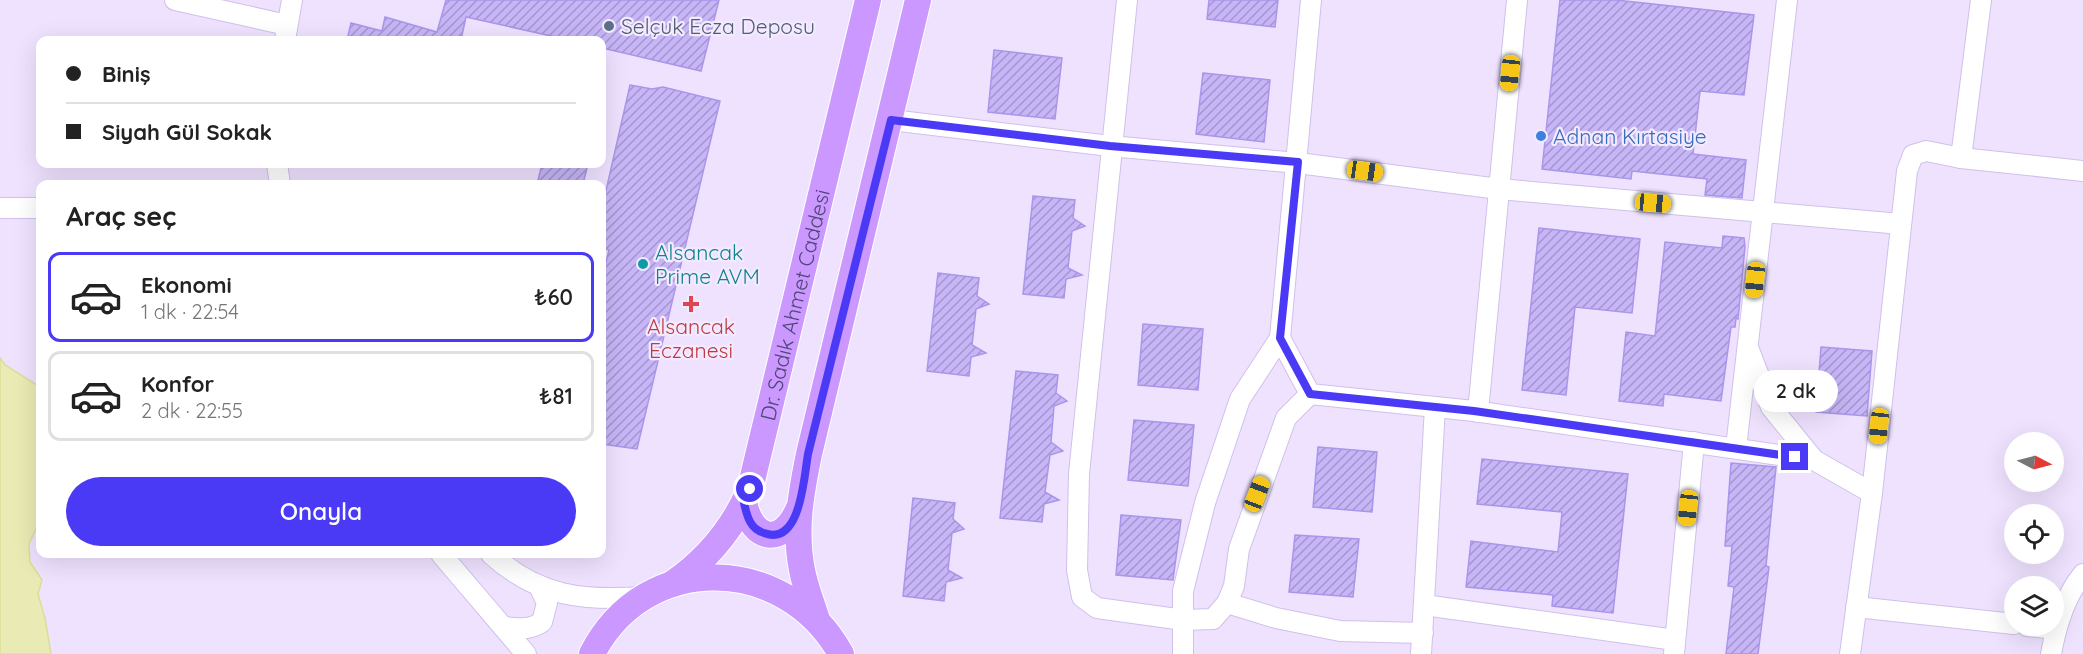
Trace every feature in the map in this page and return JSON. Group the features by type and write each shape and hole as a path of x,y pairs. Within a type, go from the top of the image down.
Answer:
{"main road":[{"name":"Dr. Sadık Ahmet Caddesi","path":"672,584 696,567 715,548 744,503 756,469 868,0"},
{"path":"817,620 802,572 798,544 798,510 808,454 891,120 918,0"},
{"path":"744,503 751,523 766,534 777,534 786,530 798,510"},
{"path":"592,654 615,621 644,597 672,584 713,577 755,583 784,594 817,620 841,654"}],"street":[{"path":"175,0 286,33 292,0"},
{"path":"1127,0 1110,146 1079,474 1077,570 1082,597 1097,608 1185,620 1213,619 1227,603 1234,586 1239,549 1250,513 1286,418 1310,394"},
{"path":"1183,654 1185,620 1183,591 1204,503 1240,399 1280,338 1298,162 1311,0"},
{"path":"1478,412 1517,0"},
{"path":"1736,448 1787,0"},
{"path":"1961,158 1981,0"},
{"path":"891,120 1110,146 1298,162 1499,189 1901,224"},
{"path":"1850,654 1872,493 1907,171 1913,155 1926,151 1961,158 2083,171"},
{"path":"0,208 36,208"},
{"path":"1280,338 1310,394"},
{"path":"1748,348 1771,407 1814,460"},
{"path":"1310,394 1478,412 1814,460 1872,493"},
{"path":"1421,654 1436,407"},
{"path":"1424,605 1674,647 1694,442"},
{"path":"444,558 526,654"},
{"path":"496,558 518,575 560,594 588,599 644,597"},
{"path":"2064,609 2074,585 2083,574"},
{"path":"503,627 533,628 542,622 548,603 539,586"},
{"path":"1227,603 1276,618 1340,631 1423,633"},
{"path":"1856,607 2004,623"},
{"path":"2051,654 2055,636"}],"shaded area":[{"path":"0,358 5,365 36,384 36,529 29,544 30,562 42,580 38,594 51,654 0,654"}],"building":[{"name":"Selçuk Ecza Deposu","path":"446,0 719,0 701,71 606,49 606,36 551,36 466,17 462,36 348,36 351,23 382,31 385,17 437,32"},
{"path":"1209,0 1278,0 1275,27 1207,19"},
{"path":"1560,0 1616,0 1754,15 1744,95 1700,91 1693,154 1746,160 1742,198 1705,195 1707,179 1632,171 1631,179 1542,169"},
{"path":"994,50 1062,58 1055,119 988,112"},
{"path":"1203,73 1270,80 1264,142 1196,134"},
{"name":"Alsancak Prime AVM","path":"630,85 652,89 663,87 720,101 637,449 606,445 606,262 609,250 606,249 606,190"},
{"path":"541,168 587,168 584,180 538,180"},
{"path":"1033,196 1075,200 1073,218 1085,226 1072,231 1068,268 1082,275 1066,279 1064,298 1023,294"},
{"path":"1539,228 1640,239 1632,313 1575,307 1566,395 1522,390"},
{"path":"1723,236 1744,238 1745,247 1738,319 1736,318 1735,327 1731,327 1721,401 1664,394 1663,406 1619,401 1626,332 1655,336 1665,242 1722,248"},
{"path":"938,273 979,278 977,296 989,304 976,309 972,345 986,353 971,357 969,376 927,371"},
{"path":"1143,324 1203,329 1198,390 1138,385"},
{"path":"1821,347 1872,351 1867,416 1816,412"},
{"path":"1016,371 1058,375 1056,393 1067,401 1054,406 1051,442 1063,451 1050,455 1045,492 1059,500 1044,504 1042,522 1000,518"},
{"path":"1134,420 1194,425 1188,486 1128,480"},
{"path":"1318,447 1377,452 1372,512 1313,507"},
{"path":"1482,459 1628,474 1613,613 1552,606 1553,595 1466,587 1471,541 1558,552 1562,512 1477,504"},
{"path":"1731,463 1776,467 1766,566 1769,567 1758,654 1726,654 1734,587 1728,586 1732,546 1725,546"},
{"path":"913,498 955,503 953,519 964,529 952,533 948,570 962,578 946,582 944,601 903,596"},
{"path":"1121,515 1181,520 1173,580 1116,575"},
{"path":"1295,535 1359,539 1353,597 1289,592"}],"place":[{"name":"Selçuk Ecza Deposu","path":"609,26"},
{"name":"Adnan Kırtasiye","path":"1541,136"},
{"name":"Alsancak Prime AVM","path":"643,264"},
{"name":"Alsancak Eczanesi","path":"691,304"}],"route":[{"path":"750,489 744,503 746,514 757,530 766,534 777,534 786,530 798,510 808,454 891,120 1110,146 1298,162 1280,338 1310,394 1474,411 1795,457"}]}
